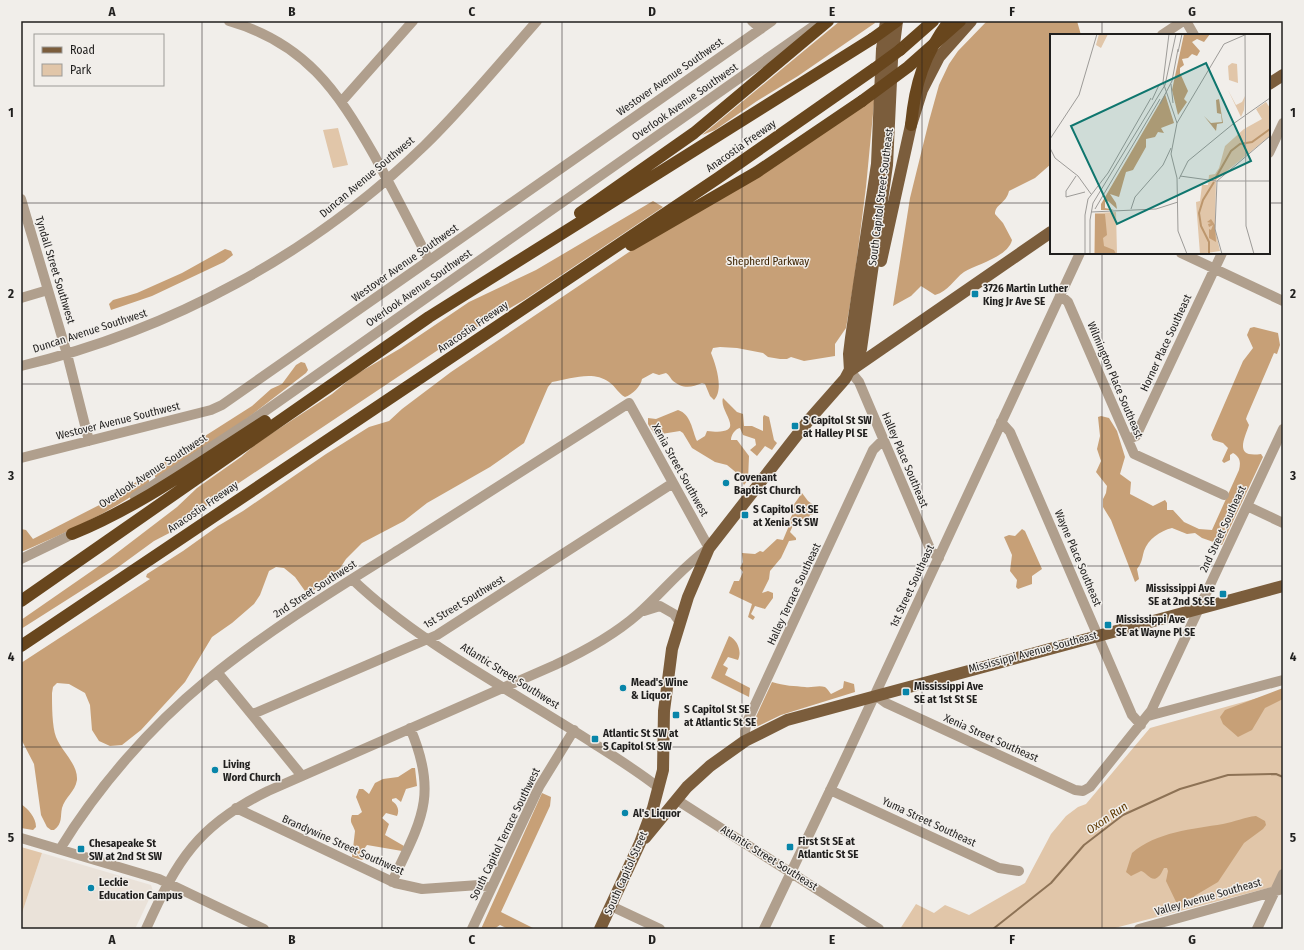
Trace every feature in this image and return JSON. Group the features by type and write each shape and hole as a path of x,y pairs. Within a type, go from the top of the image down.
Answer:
{"highway":[{"path":"529,253 557,229 694,133 828,21"},
{"name":"Anacostia Freeway","path":"21,601 342,376 453,301 872,39 897,21"},
{"name":"Anacostia Freeway","path":"21,646 738,164 900,50 933,21"},
{"path":"911,125 914,99 922,69 929,51 949,21"},
{"path":"543,295 582,276 626,248 723,193 773,162 862,101 908,67 960,21"},
{"path":"72,534 106,520 131,506 304,396 342,376"},
{"path":"21,649 64,617"}],"main road":[{"path":"850,371 849,354 877,164 882,49 886,21"},
{"name":"South Capitol Street Southeast","path":"850,371 861,349 887,165 892,60 897,21"},
{"path":"867,308 878,273 911,125 922,90 936,63 946,48 971,21"},
{"path":"1270,83 1283,75"},
{"path":"850,371 1050,233"},
{"name":"South Capitol Street","path":"600,929 640,844 659,788 663,770 664,711 672,649 679,621 709,548 850,371"},
{"name":"Mississippi Avenue Southeast","path":"640,844 686,787 710,766 745,741 769,728 801,715 1283,586"},
{"name":"Atlantic Street Southeast","path":"659,788 677,800"}],"street":[{"path":"229,21 258,31 286,47 315,69 342,101 387,179 429,260"},
{"path":"342,101 413,21"},
{"name":"Duncan Avenue Southwest","path":"21,366 67,354 161,320 231,286 309,239 348,211 387,179 445,125 537,21"},
{"path":"752,21 761,28"},
{"name":"Westover Avenue Southwest","path":"21,458 211,410 222,405 772,21"},
{"name":"Overlook Avenue Southwest","path":"21,558 72,534 118,509 248,423 821,21"},
{"path":"1164,34 1184,21 1193,34"},
{"path":"1270,151 1283,123"},
{"name":"Tyndall Street Southwest","path":"21,199 25,225 48,290 67,354 89,441"},
{"name":"1st Street Southeast","path":"764,929 875,695 1080,254"},
{"path":"1183,254 1283,301"},
{"name":"Horner Place Southeast","path":"1128,440 1136,436 1222,254"},
{"path":"21,298 48,290"},
{"name":"Wilmington Place Southeast","path":"1060,295 1068,302 1134,454 1224,495"},
{"name":"Halley Place Southeast","path":"850,371 859,382 931,551 938,558"},
{"name":"Xenia Street Southwest","path":"629,402 709,548"},
{"name":"2nd Street Southwest","path":"60,850 94,801 132,754 176,708 217,672 278,627 629,402"},
{"name":"Wayne Place Southeast","path":"1001,422 1008,427 1132,715 1141,725"},
{"name":"2nd Street Southeast","path":"1077,791 1085,790 1090,787 1148,716 1283,429"},
{"name":"Halley Terrace Southeast","path":"745,741 747,722 873,450 883,440"},
{"name":"1st Street Southwest","path":"253,714 446,629 673,483"},
{"path":"1247,506 1283,522"},
{"path":"146,929 167,882 198,840 210,828 236,808 268,791 585,651 616,632 639,614 691,561 709,548"},
{"name":"Atlantic Street Southwest","path":"352,579 378,602 428,638 574,730 659,788"},
{"path":"639,614 654,606 660,606 674,614 679,621"},
{"path":"217,672 253,714 302,776"},
{"path":"1148,716 1283,680"},
{"name":"Xenia Street Southeast","path":"875,695 886,703 1077,791"},
{"path":"392,882 418,827 425,800 425,770 419,749 410,728"},
{"name":"South Capitol Terrace Southwest","path":"472,929 539,787 574,730"},
{"name":"Yuma Street Southeast","path":"830,790 999,868 1019,871"},
{"name":"Atlantic Street Southeast","path":"677,800 792,872 879,929"},
{"name":"Brandywine Street Southwest","path":"236,808 392,882 422,889 479,885 491,888"},
{"path":"21,838 167,882 264,929"},
{"path":"1257,929 1279,890 1283,874"},
{"name":"Valley Avenue Southeast","path":"1139,929 1279,890"},
{"path":"611,906 660,929"}],"shaded area":[{"name":"Leckie Education Campus","path":"42,853 151,885 153,891 135,929 21,929 21,916"}],"green space":[{"path":"840,21 874,21 875,23 798,76 757,101 715,130 702,135"},
{"path":"987,21 1077,21 1081,34 1050,34 1050,165 1035,178 1009,191 1006,199 995,211 995,214 1003,223 1012,240 1009,246 1005,251 964,272 944,291 935,295 921,286 911,296 893,306 910,198 929,121 939,85 949,64 958,51"},
{"name":"Shepherd Parkway","path":"875,93 866,187 854,281 846,328 835,344 835,356 804,361 791,357 787,359 780,359 768,357 763,353 737,348 713,348 711,353 717,371 719,384 717,396 714,400 710,396 705,384 702,383 690,387 679,385 666,373 659,375 653,373 642,379 636,390 625,397 603,378 581,376 552,382 548,387 524,443 490,467 427,503 404,521 362,543 346,559 333,579 309,593 305,591 295,577 284,568 276,567 269,571 260,595 254,604 232,623 212,637 185,682 141,730 122,745 110,746 99,741 92,730 90,705 85,693 69,684 57,683 53,687 52,693 52,715 56,737 75,769 77,780 74,788 63,804 59,825 54,830 47,827 41,815 34,764 21,739 21,663 150,579 146,577 147,574 326,454 369,427 389,421 402,409 451,372 862,95"},
{"path":"338,128 348,165 333,168 323,130"},
{"path":"653,201 663,207 524,300 444,346 218,497 177,529 154,541 117,568 21,629 21,620 109,559 177,507 197,488 241,457 257,443 332,394 355,375 401,348 469,302 536,270"},
{"path":"225,249 231,251 233,255 224,262 152,296 111,310 109,304 113,300 137,293 182,273"},
{"path":"1254,327 1278,333 1280,345 1277,354 1274,353 1246,419 1249,425 1243,442 1244,451 1253,455 1261,454 1263,457 1222,545 1202,538 1195,533 1187,534 1172,528 1163,531 1151,539 1148,543 1141,563 1137,569 1139,579 1135,582 1111,520 1103,507 1103,499 1107,486 1096,472 1101,461 1097,449 1100,436 1098,417 1101,416 1109,418 1117,431 1125,457 1120,474 1131,482 1130,494 1153,506 1165,500 1167,503 1167,510 1173,510 1184,522 1199,529 1212,530 1240,465 1239,458 1233,453 1230,455 1230,460 1224,463 1222,461 1228,448 1223,443 1213,440 1211,435 1243,361 1253,348 1247,335 1250,328"},
{"path":"301,362 305,363 308,370 306,373 241,423 156,478 155,477 155,473 161,464 252,406 271,389 282,384 296,365"},
{"path":"723,398 737,412 743,414 744,426 752,426 763,431 763,417 764,415 769,417 774,440 777,443 772,450 765,446 757,456 750,450 756,445 755,439 743,435 740,428 734,432 731,440 737,440 749,456 748,480 744,485 738,474 727,465 715,462 692,448 683,433 680,431 655,435 648,424 648,418 656,419 678,410 686,415 697,441 705,436 707,431 720,432 727,430 730,426 730,422 723,404"},
{"path":"142,478 149,480 149,485 118,505 86,522 21,552 21,529 26,530 33,539 111,499"},
{"path":"802,493 808,501 815,506 814,514 810,515 807,522 796,519 790,532 796,540 789,541 781,558 770,571 769,579 762,593 768,591 773,593 773,598 765,609 755,606 751,614 755,617 753,620 748,617 752,604 729,593 734,581 739,581 743,572 740,568 743,562 742,553 755,554 760,551 763,552 777,539 783,540 793,513 790,510"},
{"path":"1022,529 1025,531 1042,569 1032,576 1032,584 1018,589 1016,587 1017,580 1010,571 1012,555 1004,537 1009,535 1015,536"},
{"path":"729,636 737,643 740,653 738,660 728,657 723,665 728,668 725,675 750,688 749,697 711,678"},
{"path":"844,681 854,684 855,692 781,715 754,728 753,723 772,682 793,686 822,686 825,687 831,694 843,688"},
{"path":"1283,688 1283,699 1265,708 1252,730 1238,737 1223,724 1220,717 1225,710"},
{"path":"1283,691 1283,884 1111,929 900,929 916,904 934,913 945,905 969,915 1025,883 1051,834 1066,816 1078,807 1086,804 1150,728"},
{"path":"412,768 415,768 417,786 406,789 401,802 396,798 392,799 398,807 397,816 386,813 382,818 389,824 385,835 404,846 402,851 367,845 364,849 364,858 362,860 352,857 355,831 351,818 352,815 358,815 362,812 356,797 359,789 363,789 369,794 375,783 383,779 398,777"},
{"path":"542,793 551,797 550,806 501,912 535,929 508,929 500,925 494,929 481,929"},
{"path":"21,804 29,811 35,820 36,827 33,830 21,828"},
{"path":"1256,816 1265,821 1266,825 1263,829 1244,843 1218,882 1196,895 1181,908 1178,906 1166,881 1168,871 1167,868 1164,868 1156,879 1151,878 1141,871 1131,876 1126,872 1132,853 1152,840 1175,832 1227,823"},
{"path":"21,847 42,853 21,916"}],"waterway":[{"name":"Oxon Run","path":"993,929 1051,883 1084,845 1123,815 1180,789 1228,775 1276,774 1283,777"}],"place":[{"name":"3726 Martin Luther King Jr Ave SE","path":"975,294"},
{"name":"S Capitol St SW at Halley Pl SE","path":"795,426"},
{"name":"Covenant Baptist Church","path":"726,483"},
{"name":"S Capitol St SE at Xenia St SW","path":"745,515"},
{"name":"Mississippi Ave SE at 2nd St SE","path":"1223,594"},
{"name":"Mississippi Ave SE at Wayne Pl SE","path":"1108,625"},
{"name":"Mead's Wine & Liquor","path":"623,688"},
{"name":"Mississippi Ave SE at 1st St SE","path":"906,692"},
{"name":"S Capitol St SE at Atlantic St SE","path":"676,715"},
{"name":"Atlantic St SW at S Capitol St SW","path":"595,739"},
{"name":"Living Word Church","path":"215,770"},
{"name":"Al's Liquor","path":"625,813"},
{"name":"First St SE at Atlantic St SE","path":"790,847"},
{"name":"Chesapeake St SW at 2nd St SW","path":"81,849"},
{"name":"Leckie Education Campus","path":"91,888"}]}
